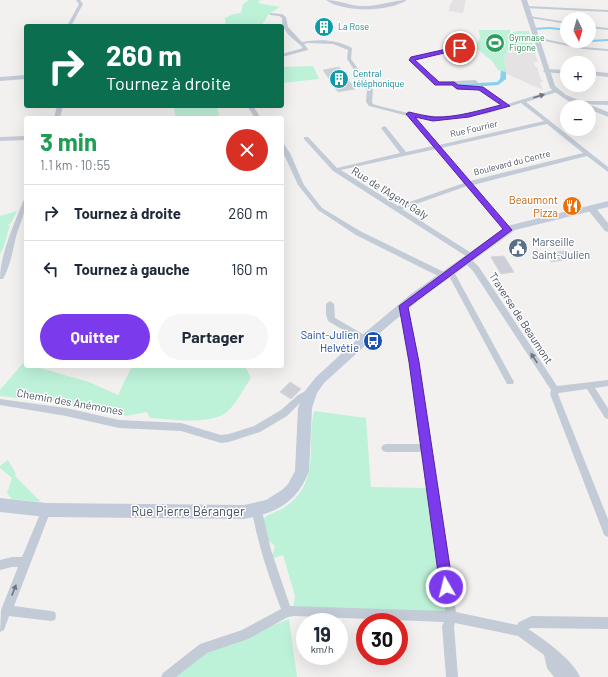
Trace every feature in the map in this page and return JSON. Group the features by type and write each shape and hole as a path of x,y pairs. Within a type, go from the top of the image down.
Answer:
{"main road":[{"path":"311,391 320,380 404,306 508,230 516,226 608,204"},
{"name":"Rue Pierre Béranger","path":"0,505 46,510 257,511 280,501 295,487 300,478 302,471 305,408 311,391"}],"street":[{"path":"70,24 81,4 78,0"},
{"path":"329,0 344,7 358,8 387,5 404,0"},
{"path":"524,0 536,32 552,88 574,100"},
{"path":"527,7 608,10"},
{"path":"272,14 282,17 290,35 302,43 306,49 284,55"},
{"path":"531,17 560,22"},
{"path":"596,28 608,29"},
{"path":"536,32 583,48 608,50"},
{"path":"302,43 319,41 348,47 350,49 349,59 370,90 369,102 371,105 433,119 486,112 555,91"},
{"path":"460,48 413,58 411,60 438,84 481,88 506,106"},
{"path":"546,71 560,72"},
{"path":"596,74 608,75"},
{"path":"0,79 24,77"},
{"path":"454,85 475,82"},
{"path":"522,101 608,170"},
{"path":"596,103 608,103"},
{"path":"596,110 608,115"},
{"path":"409,114 467,184 508,230"},
{"name":"Rue Fourrier","path":"335,170 548,122"},
{"path":"384,128 404,154"},
{"path":"0,139 24,138"},
{"name":"Rue de l'Agent Galy","path":"306,138 335,170 469,258"},
{"path":"284,148 301,185 320,210 358,233 454,276 510,382"},
{"name":"Boulevard du Centre","path":"396,209 467,184 588,154"},
{"path":"0,277 3,272 17,221 24,205"},
{"path":"591,208 608,229"},
{"name":"Traverse de Beaumont","path":"469,258 555,390 554,394 608,532"},
{"path":"330,304 331,319 365,339"},
{"path":"404,306 412,348 451,617 448,626 452,677"},
{"path":"555,390 608,383"},
{"path":"589,386 608,415"},
{"name":"Chemin des Anémones","path":"0,402 66,412 119,424 177,426 221,438 229,438 257,429 288,411 301,397 311,391"},
{"path":"386,448 427,448"},
{"path":"0,626 46,510"},
{"path":"257,511 264,549 288,612"},
{"path":"0,565 12,562 25,562"},
{"path":"6,610 51,616"},
{"path":"167,677 204,648 244,635 288,612 329,612 388,616 451,617 486,623 520,631 530,637 557,657 574,677"},
{"path":"520,631 522,626 532,622 608,623"},
{"path":"549,652 550,664 561,677"}],"shaded area":[{"path":"453,0 466,0 463,13 448,11"},
{"path":"509,49 534,50 538,62 534,62 541,80 543,81 540,82 543,90 507,74 504,58"}],"green space":[{"path":"249,0 260,0 258,3 280,7 269,14 262,24 226,24 225,18 241,13 243,4"},
{"path":"479,30 510,30 510,33 529,31 534,50 509,49 504,58 507,74 498,70 492,61 475,47 480,38"},
{"path":"313,66 319,79 284,83 284,67"},
{"path":"174,108 218,108 220,116 176,116"},
{"path":"17,211 11,223 8,225 10,226 4,247 0,254 0,216"},
{"path":"23,363 24,368 40,368 89,382 118,395 131,368 246,368 251,378 228,411 221,416 202,420 150,418 147,412 126,416 46,401 0,396 0,390"},
{"path":"314,411 366,418 371,487 428,488 446,614 293,608 295,596 283,555 271,559 275,546 268,540 262,520 288,505 298,495 305,484 309,473"},
{"path":"8,460 16,474 15,476 41,502 12,499 7,493 12,478 0,468 0,466"},
{"path":"289,619 297,677 172,677 202,654"}],"building":[{"name":"Gymnase Figone","path":"491,39 504,41 500,47 486,44"},
{"name":"Central téléphonique","path":"339,67 355,89 338,92 323,70"},
{"path":"564,251 570,259 551,262 545,254"},
{"path":"504,256 514,272 501,274 491,257"},
{"path":"290,382 301,389 291,399 280,392"}],"waterway":[{"path":"533,29 560,29"},
{"path":"596,41 608,40"},
{"path":"457,86 498,83 503,79 503,72"}],"place":[{"name":"La Rose","path":"324,27"},
{"name":"Gymnase Figone","path":"495,43"},
{"name":"Central téléphonique","path":"339,79"},
{"name":"Beaumont Pizza","path":"572,206"},
{"name":"Marseille Saint-Julien","path":"518,248"},
{"name":"Saint-Julien Helvétie","path":"373,341"}],"route":[{"path":"446,587 412,348 404,306 508,230 467,184 409,114 433,119 486,112 506,106 489,92 481,88 455,87 454,83 438,84 411,60 413,58 460,48"}]}
